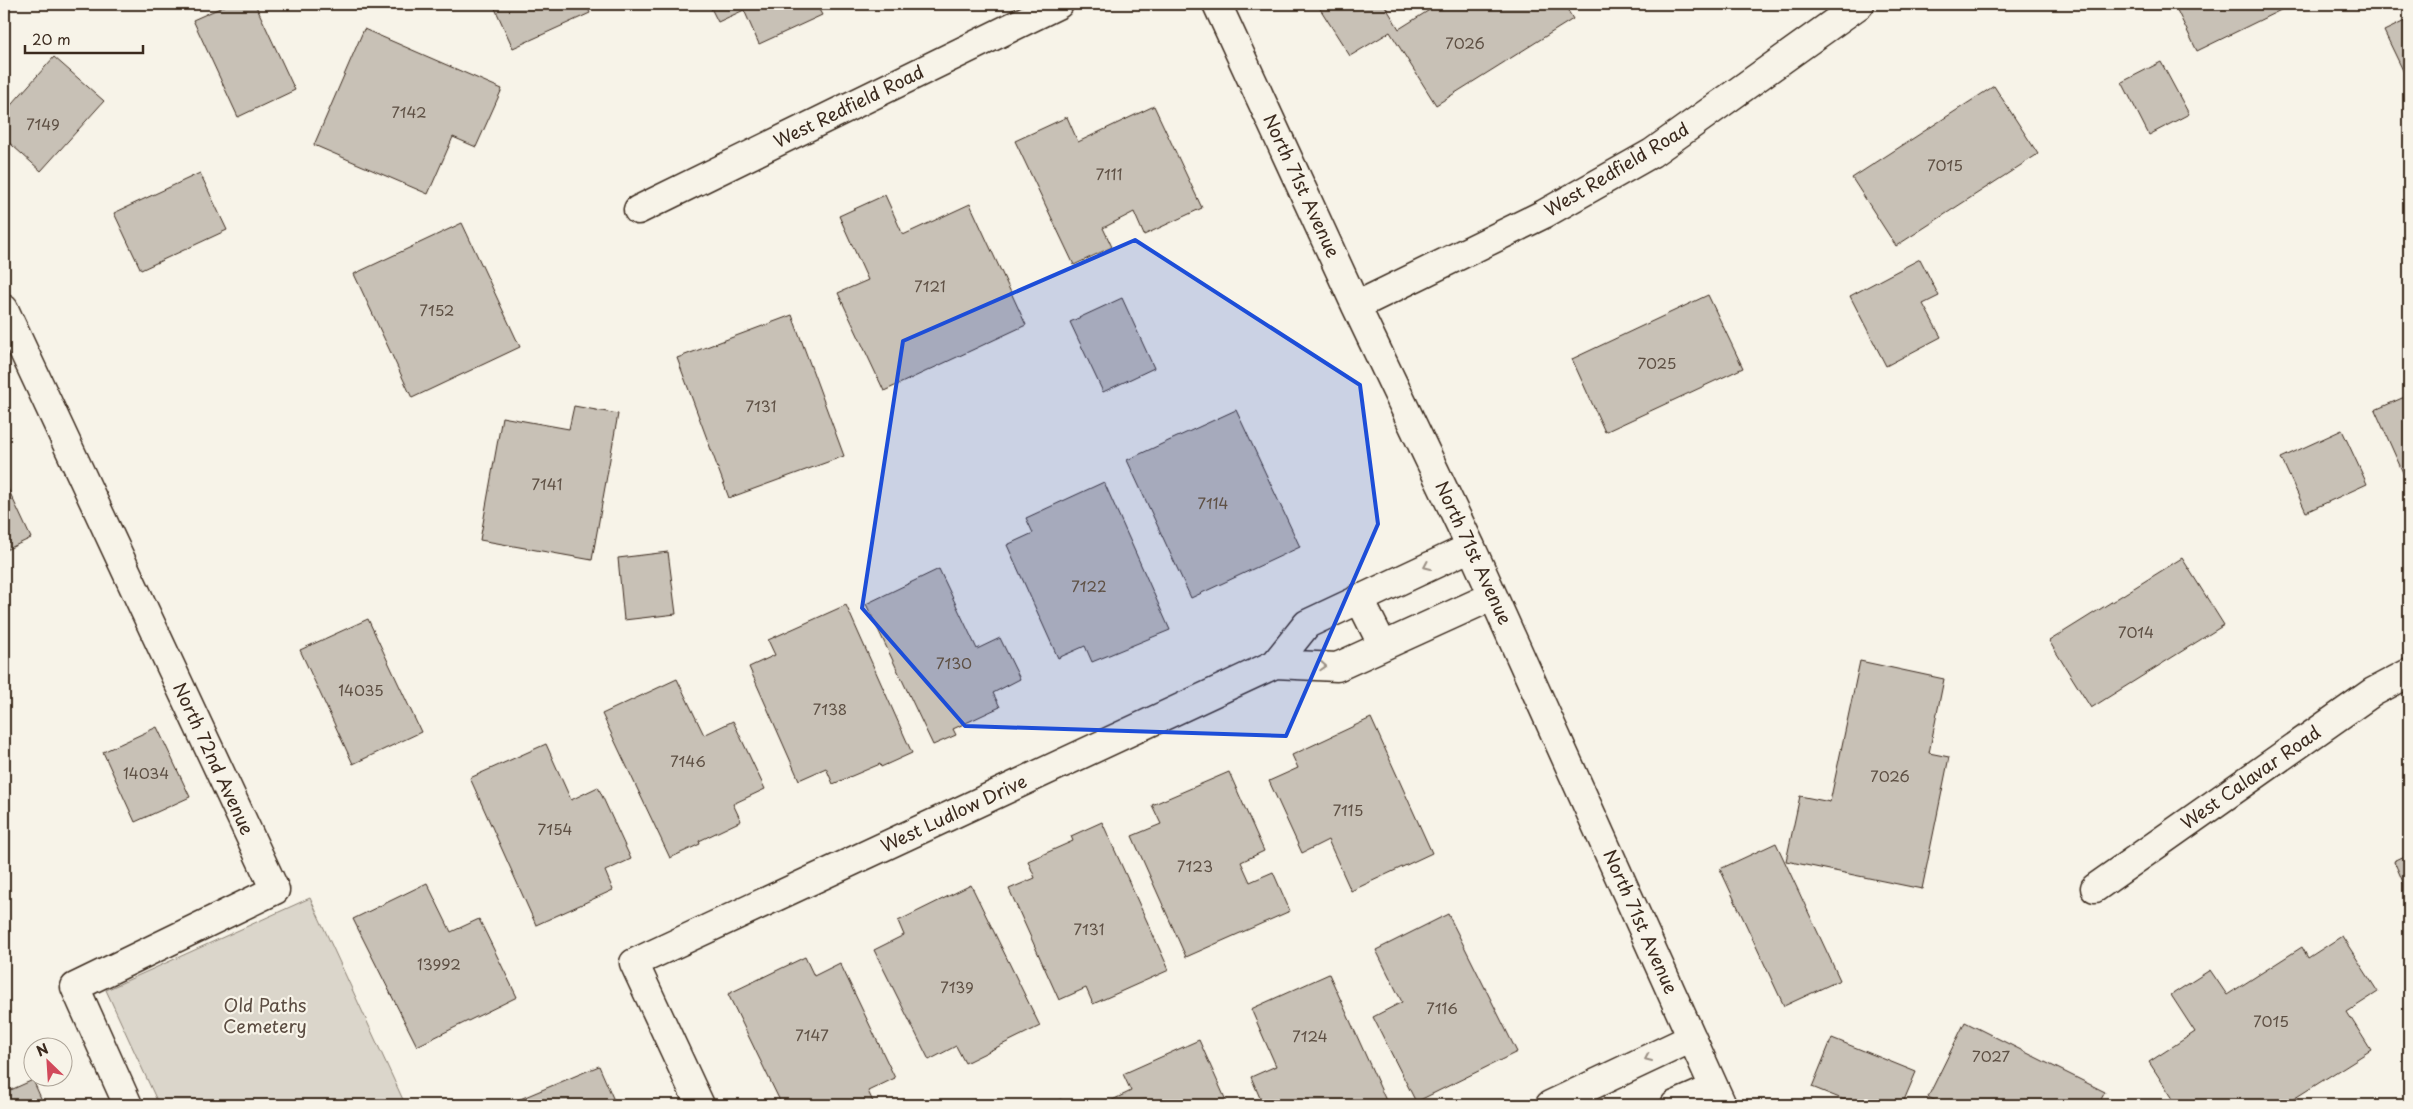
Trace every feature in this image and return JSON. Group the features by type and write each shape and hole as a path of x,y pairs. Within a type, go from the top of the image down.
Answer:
{"street":[{"name":"West Redfield Road","path":"638,210 1060,4"},
{"name":"North 71st Avenue","path":"1217,4 1356,306 1471,547 1718,1096"},
{"name":"West Redfield Road","path":"1356,306 1544,214 1652,153 1860,4"},
{"name":"North 72nd Avenue","path":"4,309 275,890 75,987 128,1105"},
{"name":"West Ludlow Drive","path":"700,1105 634,963 1275,664 1307,624 1471,547"},
{"name":"West Ludlow Drive","path":"1275,664 1336,667 1493,596"},
{"path":"1359,598 1383,646"},
{"name":"West Calavar Road","path":"2095,888 2374,692 2409,674"},
{"path":"1550,1105 1585,1098 1692,1038"},
{"path":"1675,1105 1718,1096"}],"highlighted area":[{"path":"1135,240 1360,385 1378,524 1286,736 965,726 862,608 903,341"}],"green space":[{"name":"Old Paths Cemetery","path":"310,898 405,1104 159,1105 106,990"}],"building":[{"path":"229,4 255,4 295,90 238,117 193,20"},
{"path":"493,4 586,4 590,13 513,48"},
{"path":"709,4 816,4 822,15 759,44 744,10 718,22"},
{"path":"1317,4 1384,4 1399,29 1439,4 1564,4 1573,19 1436,105 1390,32 1350,56"},
{"path":"2174,4 2293,4 2197,51"},
{"path":"2409,19 2409,83 2384,31"},
{"path":"364,29 502,89 476,147 453,137 428,194 314,145"},
{"path":"54,57 104,101 41,171 4,138 4,113"},
{"path":"2161,62 2189,114 2149,135 2122,82"},
{"path":"1994,86 2038,154 1896,246 1852,178"},
{"path":"1154,106 1202,208 1144,235 1134,212 1103,228 1112,247 1074,265 1015,141 1067,117 1078,142"},
{"path":"200,173 227,230 141,270 114,213"},
{"path":"885,195 903,235 970,204 1026,325 884,391 838,293 868,280 839,216"},
{"path":"462,223 520,347 412,398 354,274"},
{"path":"1920,259 1939,296 1923,304 1941,337 1886,366 1850,296"},
{"path":"1708,295 1743,368 1605,432 1572,359"},
{"path":"1122,298 1154,368 1103,392 1070,322"},
{"path":"792,315 844,456 729,498 677,358"},
{"path":"2409,395 2409,486 2375,410"},
{"path":"574,406 618,414 592,560 480,540 502,417 569,429"},
{"path":"1236,410 1300,547 1191,598 1127,460"},
{"path":"2342,430 2367,484 2306,512 2281,458"},
{"path":"4,480 31,538 4,551"},
{"path":"1104,482 1170,630 1092,662 1085,646 1058,658 1007,545 1033,533 1026,518"},
{"path":"668,552 676,614 624,620 618,558"},
{"path":"2182,558 2224,625 2091,708 2049,641"},
{"path":"939,569 977,649 1000,638 1020,679 993,693 1000,707 953,729 956,735 933,745 866,604"},
{"path":"846,605 912,753 881,767 880,764 833,784 826,768 799,780 749,667 775,655 768,640"},
{"path":"368,619 421,732 353,764 300,650"},
{"path":"1860,661 1944,679 1929,753 1949,757 1922,889 1786,861 1800,796 1830,802"},
{"path":"677,679 704,735 733,721 765,789 733,804 741,821 699,841 700,844 670,858 602,714"},
{"path":"1371,718 1432,853 1351,891 1328,840 1302,853 1269,781 1298,768 1292,755"},
{"path":"157,727 190,797 135,822 103,752"},
{"path":"546,744 571,800 598,787 631,859 605,871 613,890 536,925 470,778"},
{"path":"1229,772 1264,851 1241,862 1250,882 1273,872 1290,911 1186,957 1132,836 1161,824 1152,805"},
{"path":"1102,822 1169,970 1093,1004 1086,988 1059,1000 1009,889 1035,878 1028,861 1073,841 1071,836"},
{"path":"1776,843 1840,980 1784,1006 1720,869"},
{"path":"2409,854 2409,896 2394,861"},
{"path":"427,883 451,932 479,919 517,997 417,1046 353,919"},
{"path":"971,885 1040,1026 965,1063 956,1046 929,1060 874,950 904,935 898,921"},
{"path":"1448,914 1517,1052 1416,1102 1373,1017 1402,1002 1376,950"},
{"path":"2342,936 2378,992 2347,1012 2371,1050 2284,1105 2177,1105 2149,1062 2195,1032 2171,995 2210,970 2227,995 2302,947 2308,958"},
{"path":"805,957 814,976 840,963 895,1078 868,1091 873,1105 782,1105 728,994"},
{"path":"1329,974 1388,1105 1263,1105 1251,1077 1276,1066 1251,1009"},
{"path":"1965,1022 2105,1092 2098,1105 1944,1105 1928,1097"},
{"path":"1832,1038 1916,1072 1902,1105 1857,1105 1812,1087"},
{"path":"1199,1040 1228,1105 1102,1105 1131,1091 1123,1074"},
{"path":"599,1066 616,1105 506,1105"},
{"path":"22,1085 36,1086 44,1105 4,1105 4,1093"},
{"path":"1061,1099 1064,1105 1049,1105"}]}
